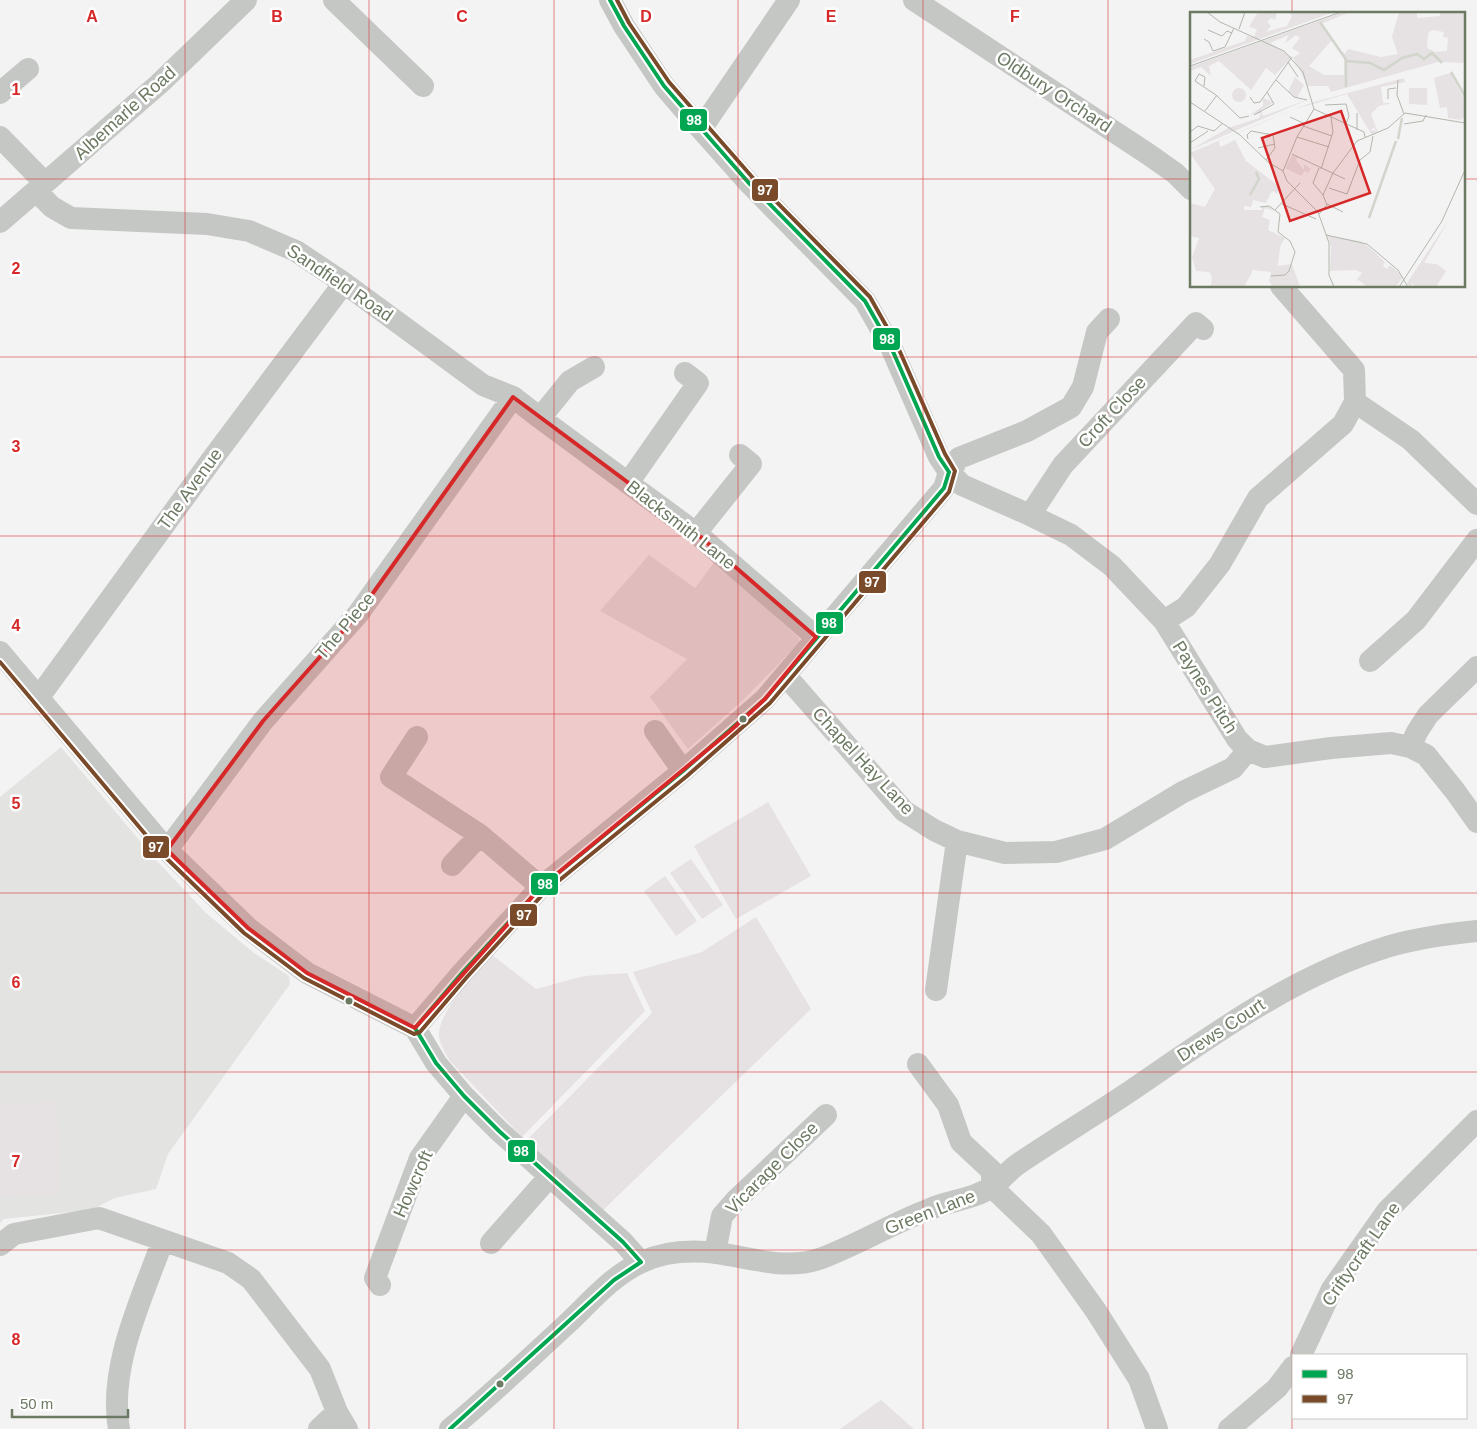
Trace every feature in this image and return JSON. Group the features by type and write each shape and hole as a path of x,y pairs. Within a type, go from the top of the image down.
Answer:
{"street":[{"path":"334,0 423,86"},
{"path":"610,0 624,26 664,86 748,182 865,301 891,348 939,458 948,472"},
{"path":"701,129 790,0"},
{"name":"Oldbury Orchard","path":"914,0 1148,154 1175,173 1190,188"},
{"name":"Albemarle Road","path":"0,222 159,84 241,2"},
{"path":"0,93 28,69"},
{"name":"Sandfield Road","path":"0,137 41,187 52,208 71,218 207,224 249,230 296,251 344,283 483,385 513,396"},
{"name":"The Avenue","path":"39,697 213,458 344,283"},
{"path":"1164,621 1186,607 1220,564 1258,498 1343,424 1355,402 1354,370 1283,288"},
{"name":"Croft Close","path":"1030,515 1063,464 1196,323 1204,329"},
{"path":"415,1028 462,973 541,887 683,771 765,699 944,488 948,472 959,458 1027,431 1071,407 1083,387 1097,326"},
{"path":"540,418 570,381 594,367"},
{"path":"628,484 697,382"},
{"name":"Blacksmith Lane","path":"513,396 628,484 696,533 816,637"},
{"name":"The Piece","path":"167,850 263,721 358,614 513,396"},
{"path":"1355,402 1411,440 1477,504"},
{"path":"696,533 752,465"},
{"name":"Paynes Pitch","path":"948,472 962,485 1030,515 1071,536 1112,566 1164,621 1237,739 1248,750 1265,758 1331,748 1391,743 1410,747 1426,755 1477,822"},
{"path":"1380,661 1416,620 1477,540"},
{"path":"0,654 39,697 167,850 248,928 307,973 415,1028 436,1063 464,1096 499,1132 623,1242 641,1262"},
{"path":"1410,747 1428,715 1477,667"},
{"name":"Chapel Hay Lane","path":"786,676 904,810 934,830 957,841 1006,853 1056,852 1105,839 1183,792 1233,768 1248,750"},
{"path":"655,731 683,771"},
{"path":"417,737 391,776 480,835 541,887"},
{"path":"452,866 480,835"},
{"path":"936,990 957,841"},
{"name":"Drews Court","path":"992,1187 1015,1166 1090,1119 1218,1030 1311,976 1363,954 1393,945 1438,935 1477,931"},
{"path":"918,1064 948,1105 961,1142 992,1171 992,1187"},
{"name":"Howcroft","path":"372,1280 420,1158 464,1096"},
{"name":"Vicarage Close","path":"715,1253 722,1216 736,1200 826,1115"},
{"name":"Criftycraft Lane","path":"1301,1354 1332,1289 1387,1211 1477,1121"},
{"path":"503,1239 550,1176"},
{"name":"Green Lane","path":"450,1429 614,1280 641,1262 670,1252 715,1253 784,1265 819,1259 932,1207 975,1196 992,1187 1041,1234 1096,1311 1139,1379 1157,1429"},
{"path":"0,1245 14,1234 99,1218 228,1263 250,1279 320,1369 342,1420 319,1429"},
{"path":"119,1429 116,1414 118,1382 124,1349 163,1240"},
{"path":"1229,1429 1277,1388 1292,1368"}],"highlighted area":[{"path":"513,397 696,533 816,637 765,699 729,732 541,887 415,1028 307,973 248,928 167,850 263,721 358,614"}],"shaded area":[{"path":"649,555 695,588 715,561 799,638 799,643 743,700 688,749 650,697 687,659 600,611"},
{"path":"61,747 156,860 206,913 254,953 289,976 290,984 168,1154 156,1189 115,1198 91,1210 4,1219 0,1223 0,797"},
{"path":"768,802 811,876 736,919 694,846"},
{"path":"691,859 723,905 702,919 670,873"},
{"path":"665,876 697,921 676,936 644,891"},
{"path":"756,917 811,1009 597,1216 525,1142 652,1013 633,972 702,952"},
{"path":"491,954 536,989 584,976 627,973 645,1011 522,1137 450,1061 439,1036 444,1016"},
{"path":"57,1102 60,1195 0,1197 0,1103"},
{"path":"881,1400 914,1429 840,1429"}],"transit line":[{"name":"98","path":"610,0 624,26 664,86 748,182 865,301 891,347 939,457 949,472"},
{"name":"97","path":"0,662 162,854 244,933 304,978 414,1034 420,1032 467,977 545,892 687,776 770,703 949,492 955,471 945,454 897,345 870,297 753,178 669,82 629,23 617,0"},
{"name":"98","path":"415,1028 462,973 541,887 683,771 765,699 944,488 949,472"},
{"name":"98","path":"415,1028 436,1063 464,1096 499,1131 623,1242 641,1262"},
{"name":"98","path":"450,1429 614,1280 641,1262"}]}
